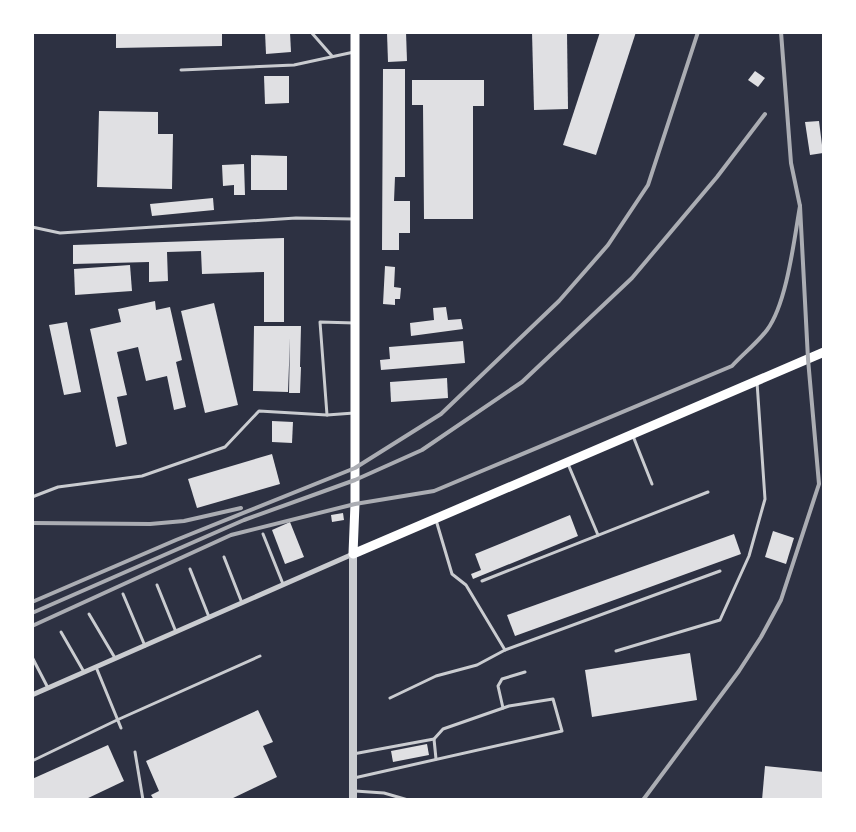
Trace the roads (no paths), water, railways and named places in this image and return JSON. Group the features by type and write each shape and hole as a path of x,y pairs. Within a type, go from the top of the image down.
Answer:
{"main road":[{"path":"355,32 353,554 824,352"}],"street":[{"path":"32,695 353,554 353,795"}],"lane":[{"path":"311,32 332,57"},
{"path":"181,70 294,65 355,52"},
{"path":"32,227 60,233 296,218 355,219"},
{"path":"327,415 320,322 355,323"},
{"path":"616,651 720,620 749,556 765,499 757,381"},
{"path":"32,496 58,487 142,476 225,447 259,411 327,415 355,413"},
{"path":"632,435 652,484"},
{"path":"568,462 598,535"},
{"path":"482,581 708,492"},
{"path":"435,519 452,574 466,585 505,650"},
{"path":"263,534 283,585"},
{"path":"224,557 242,603"},
{"path":"190,569 209,617"},
{"path":"390,698 436,676 477,665 505,650 720,572"},
{"path":"157,585 176,632"},
{"path":"124,594 144,646"},
{"path":"89,614 115,658"},
{"path":"61,632 84,672"},
{"path":"32,761 117,720 260,656"},
{"path":"32,657 48,688"},
{"path":"96,667 121,728"},
{"path":"503,708 498,686 502,679 526,672"},
{"path":"353,754 434,738 443,729 503,708 553,699 562,731 353,778"},
{"path":"434,738 436,760"},
{"path":"136,752 143,800"},
{"path":"353,795 384,793 408,800"}],"railway":[{"path":"32,602 176,540 355,468 441,414 559,301 608,245 648,185 698,32"},
{"path":"643,800 739,671 761,637 781,600 819,484 808,359 800,206 791,163 781,32"},
{"path":"32,613 244,520 355,480 422,450 522,382 632,278 717,177 765,114"},
{"path":"32,626 231,535 355,504 434,491 732,366 767,330 780,304 789,271 800,206"},
{"path":"34,523 150,524 184,521 241,508"}]}
